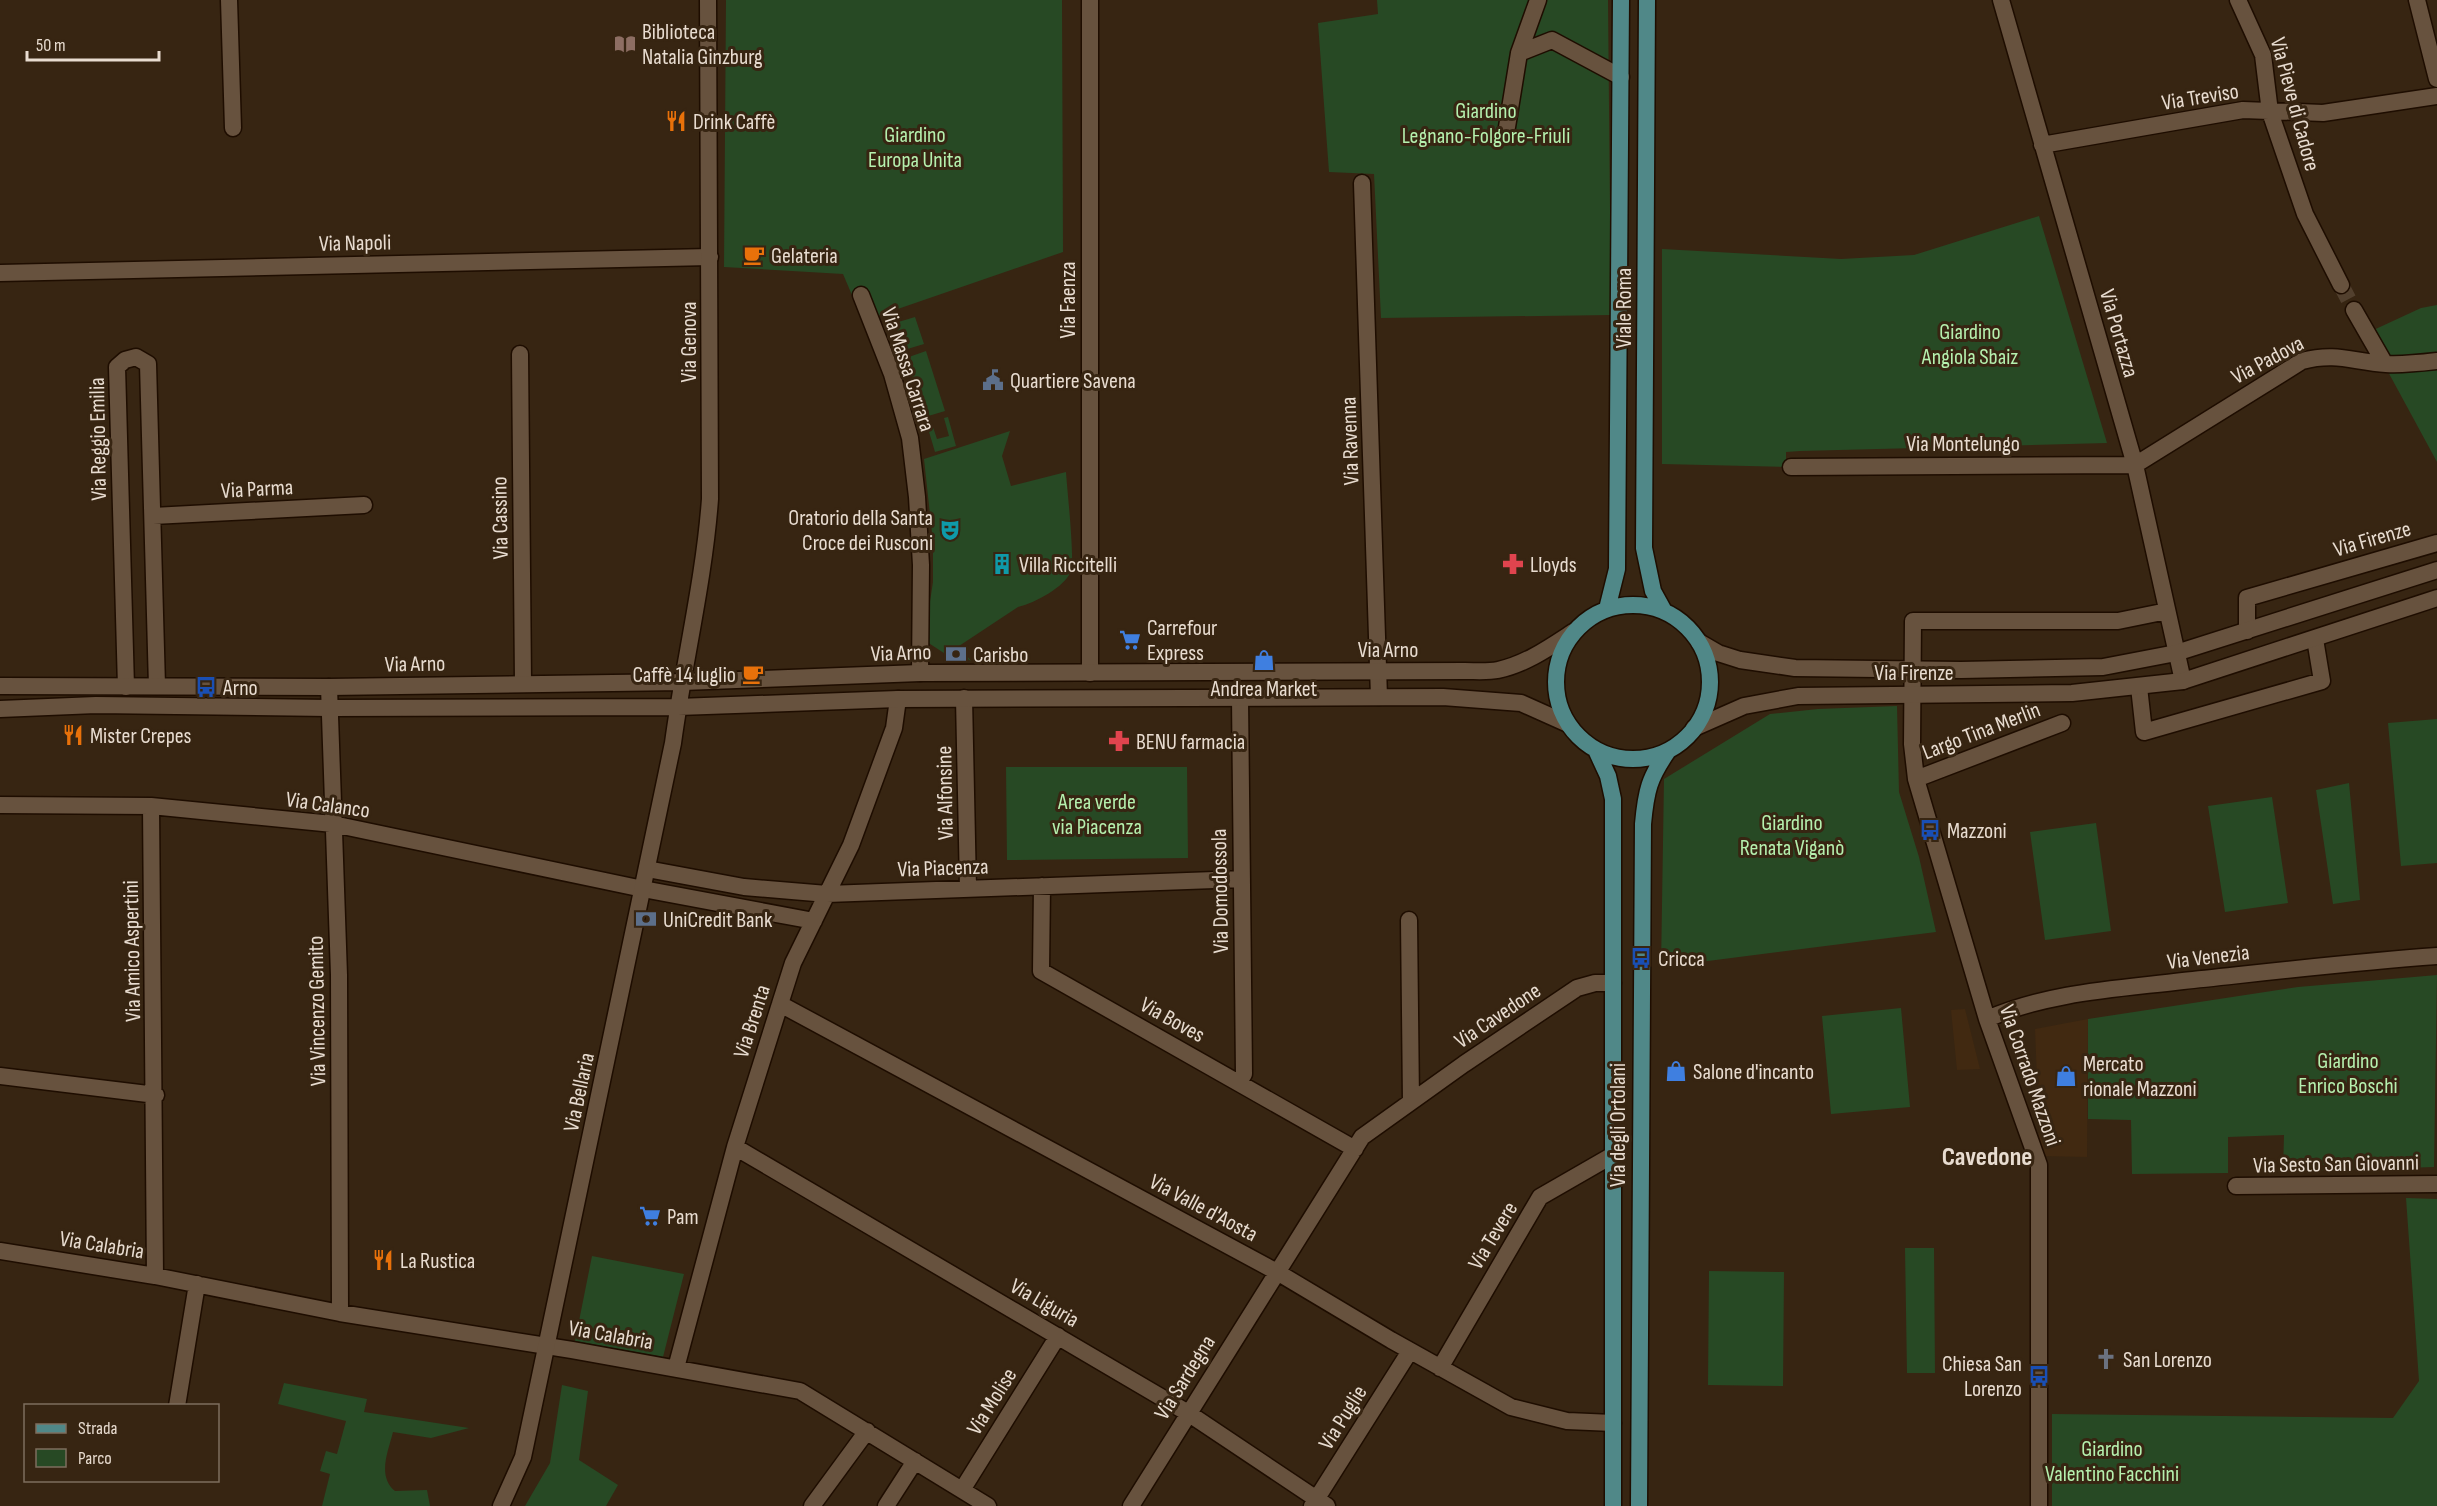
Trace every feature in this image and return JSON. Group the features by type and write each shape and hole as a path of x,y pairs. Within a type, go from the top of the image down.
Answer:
{"main road":[{"name":"Viale Roma","path":"1607,609 1617,568 1622,0"},
{"name":"Viale Roma","path":"1647,0 1644,548 1653,591 1664,611"},
{"path":"1626,605 1646,606 1664,611 1684,624 1699,642 1707,662 1710,683 1708,701 1694,728 1685,739 1668,751 1649,758 1632,759 1613,757 1596,750 1580,739 1568,724 1559,704 1556,687 1557,667 1563,649 1573,632 1589,618 1607,609 1626,605"},
{"name":"Via degli Ortolani","path":"1596,750 1608,776 1613,799 1613,1506"},
{"name":"Via degli Ortolani","path":"1639,1506 1643,824 1647,789 1653,772 1668,751"}],"street":[{"path":"229,0 233,128"},
{"name":"Via Genova","path":"682,682 703,571 710,508 708,0"},
{"name":"Via Faenza","path":"1090,0 1090,673"},
{"path":"1507,127 1519,53 1538,0"},
{"name":"Via Portazza","path":"2001,0 2135,465 2182,681"},
{"name":"Via Pieve di Cadore","path":"2238,0 2263,55 2270,112 2305,214 2341,285"},
{"path":"2417,0 2437,79"},
{"path":"1519,53 1552,40 1621,77"},
{"name":"Via Treviso","path":"2042,145 2243,110 2323,113 2437,96"},
{"name":"Via Ravenna","path":"1362,183 1379,697"},
{"name":"Via Napoli","path":"0,273 710,257"},
{"name":"Via Massa Carrara","path":"861,295 892,374 910,438 917,497 921,565 920,674"},
{"path":"2354,310 2385,364"},
{"name":"Via Cassino","path":"520,354 523,683"},
{"name":"Via Padova","path":"2135,465 2302,361 2320,356 2340,356 2385,364 2437,361"},
{"name":"Via Reggio Emilia","path":"126,687 117,367 125,360 136,357 148,364 157,686"},
{"name":"Via Montelungo","path":"1791,467 2135,465"},
{"name":"Via Parma","path":"153,516 364,505"},
{"name":"Via Firenze","path":"2247,631 2247,598 2437,543"},
{"name":"Via Firenze","path":"1699,642 1718,654 1766,665 1795,668 2067,669 2135,662 2176,653 2437,570"},
{"name":"Via Firenze","path":"1694,728 1744,706 1765,700 1798,696 2072,693 2182,681 2437,598"},
{"name":"Via Firenze","path":"1912,669 1913,621 2118,621 2167,611"},
{"name":"Via Arno","path":"0,686 329,687 682,682 920,674 1497,670 1540,654 1573,632"},
{"path":"2139,687 2144,732 2322,681 2314,639"},
{"name":"Via Corrado Mazzoni","path":"1912,669 1912,744 1916,779 1987,1019 2039,1165 2039,1506"},
{"name":"Via Bellaria","path":"501,1506 523,1457 548,1346 673,743 682,682"},
{"path":"329,687 329,708"},
{"name":"Via Arno","path":"0,709 96,705 329,708 678,707 964,698 1443,697 1521,703 1568,724"},
{"name":"Via Alfonsine","path":"964,698 968,888"},
{"name":"Via Domodossola","path":"1239,1082 1244,1074 1240,698"},
{"name":"Via Brenta","path":"676,1368 735,1147 793,963 850,845 894,728 898,699"},
{"name":"Via Vincenzo Gemito","path":"329,708 339,975 340,1312"},
{"name":"Largo Tina Merlin","path":"1916,779 2062,723"},
{"name":"Via Calanco","path":"0,805 151,806 333,824 643,890"},
{"name":"Via Amico Aspertini","path":"151,806 156,1095 155,1276"},
{"name":"Via Piacenza","path":"647,869 744,887 827,894 1242,879"},
{"name":"Via Boves","path":"1042,886 1041,970 1355,1149"},
{"path":"643,890 813,921"},
{"path":"1409,920 1411,1102"},
{"name":"Via Venezia","path":"1987,1019 2039,1000 2085,993 2358,961 2437,956"},
{"name":"Via Cavedone","path":"1276,1272 1362,1137 1577,988 1595,983 1613,983"},
{"name":"Via Valle d'Aosta","path":"780,1004 1276,1272 1511,1407 1567,1421 1613,1423"},
{"path":"0,1076 156,1095"},
{"name":"Via Liguria","path":"735,1147 1188,1413 1318,1504"},
{"name":"Via Tevere","path":"1440,1368 1540,1197 1613,1155"},
{"name":"Via Sesto San Giovanni","path":"2236,1186 2437,1184"},
{"name":"Via Calabria","path":"0,1251 155,1276 340,1312 800,1391 988,1506"},
{"name":"Via Sardegna","path":"1131,1506 1276,1272"},
{"path":"177,1404 197,1284"},
{"name":"Via Molise","path":"962,1490 1058,1336"},
{"name":"Via Puglie","path":"1318,1504 1410,1351"},
{"path":"812,1506 867,1431"},
{"path":"886,1506 915,1461"}],"shaded area":[{"path":"1965,1009 1980,1069 1957,1070 1951,1010"},
{"path":"2088,1019 2087,1157 2040,1156 2035,1029"}],"green space":[{"name":"Giardino Europa Unita","path":"726,0 1062,0 1063,252 863,321 843,274 724,267"},
{"name":"Giardino Legnano-Folgore-Friuli","path":"1377,0 1608,0 1611,315 1381,318 1374,174 1329,172 1318,23 1378,14"},
{"name":"Giardino Angiola Sbaiz","path":"2039,216 2107,443 1786,452 1786,467 1662,464 1662,249 1841,259 1914,255"},
{"path":"2437,305 2437,462 2367,333 2421,308"},
{"path":"915,317 924,344 904,350 895,323"},
{"path":"926,351 945,411 925,417 906,358"},
{"path":"948,417 956,446 935,452 927,425 932,424 937,439 949,436 944,418"},
{"path":"1010,431 1002,456 1011,486 1066,472 1071,571 1063,583 1049,594 1018,607 959,646 971,661 955,651 950,657 924,640 933,582 933,542 924,459"},
{"name":"Giardino Renata Viganò","path":"1897,706 1899,792 1919,857 1936,932 1661,967 1664,779 1770,714 1818,709"},
{"path":"2437,719 2437,863 2401,866 2388,723"},
{"name":"Area verde via Piacenza","path":"1006,767 1187,767 1188,858 1007,860"},
{"path":"2349,783 2360,900 2333,904 2316,790"},
{"path":"2272,797 2288,903 2225,912 2208,806"},
{"path":"2096,823 2111,931 2045,940 2030,832"},
{"name":"Giardino Enrico Boschi","path":"2437,975 2434,1167 2283,1172 2284,1135 2228,1137 2228,1173 2132,1174 2131,1120 2088,1119 2088,1019 2298,987"},
{"path":"1901,1008 1910,1107 1831,1114 1822,1016"},
{"name":"Giardino Valentino Facchini","path":"2406,1198 2437,1199 2437,1506 2052,1506 2052,1414 2393,1418 2419,1381"},
{"path":"1905,1248 1934,1248 1935,1373 1907,1373"},
{"path":"592,1256 684,1274 663,1357 575,1341"},
{"path":"1709,1271 1784,1272 1783,1386 1708,1385"},
{"path":"284,1383 367,1399 364,1412 469,1428 431,1438 393,1432 385,1463 386,1478 395,1491 427,1490 430,1506 322,1506 330,1474 320,1471 326,1451 337,1454 346,1421 278,1404"},
{"path":"562,1385 588,1391 579,1460 618,1485 606,1506 525,1506 550,1463"}],"tunnel":[{"path":"2341,285 2354,310"}],"place":[{"name":"Biblioteca Natalia Ginzburg","path":"625,44"},
{"name":"Drink Caffè","path":"676,121"},
{"name":"Gelateria","path":"754,255"},
{"name":"Quartiere Savena","path":"993,380"},
{"name":"Oratorio della Santa Croce dei Rusconi","path":"950,530"},
{"name":"Villa Riccitelli","path":"1002,564"},
{"name":"Lloyds","path":"1513,564"},
{"name":"Carrefour Express","path":"1130,640"},
{"name":"Carisbo","path":"956,654"},
{"name":"Andrea Market","path":"1264,660"},
{"name":"Caffè 14 luglio","path":"753,674"},
{"name":"Arno","path":"206,687"},
{"name":"Mister Crepes","path":"73,735"},
{"name":"BENU farmacia","path":"1119,741"},
{"name":"Mazzoni","path":"1930,830"},
{"name":"UniCredit Bank","path":"646,919"},
{"name":"Cricca","path":"1641,958"},
{"name":"Salone d'incanto","path":"1676,1071"},
{"name":"Mercato rionale Mazzoni","path":"2066,1076"},
{"name":"Pam","path":"650,1216"},
{"name":"La Rustica","path":"383,1260"},
{"name":"San Lorenzo","path":"2106,1359"},
{"name":"Chiesa San Lorenzo","path":"2039,1376"}],"district":[{"name":"Cavedone","path":"1987,1156"}]}
